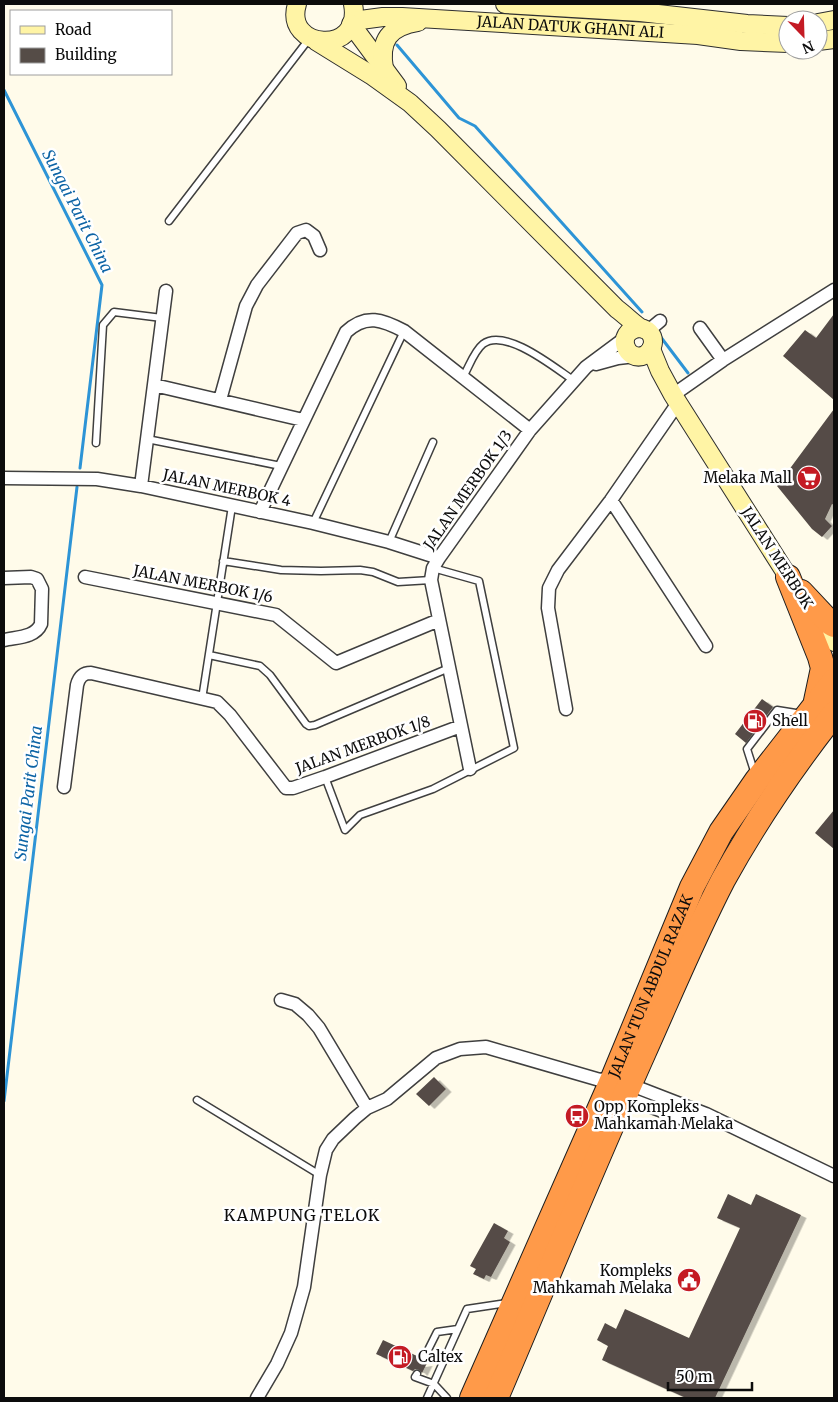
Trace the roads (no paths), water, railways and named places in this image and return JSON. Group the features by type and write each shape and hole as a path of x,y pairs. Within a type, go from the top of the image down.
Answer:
{"highway":[{"path":"788,577 821,614 834,625"},
{"path":"788,577 823,668 818,712"},
{"name":"JALAN TUN ABDUL RAZAK","path":"472,1398 514,1302 615,1085 701,925 723,880 757,823 809,746 818,712 834,681"},
{"name":"JALAN TUN ABDUL RAZAK","path":"496,1398 692,887 721,832 757,780 818,712"}],"main road":[{"path":"283,4 309,36 365,70 410,103 438,129 617,310 627,316 653,340 643,354 628,351 624,342 640,330"},
{"path":"297,4 295,9 296,19 309,36 325,42 342,36 352,16"},
{"name":"JALAN DATUK GHANI ALI","path":"505,4 640,12 747,24 778,26"},
{"path":"352,16 384,69 410,103"},
{"name":"JALAN DATUK GHANI ALI","path":"352,16 698,36 778,43"},
{"path":"384,69 383,45 396,28 408,24 436,20"},
{"name":"JALAN MERBOK","path":"643,354 660,371 788,577 834,642"}],"street":[{"path":"220,400 246,306 257,285 297,233 306,230 314,236 320,250"},
{"path":"566,709 548,608 549,588 558,570 611,500 676,399 723,360 834,290"},
{"path":"141,486 166,291"},
{"path":"260,512 346,332 355,323 366,320 378,320 404,331 530,430"},
{"path":"700,328 723,360"},
{"name":"JALAN MERBOK 1/3","path":"434,569 530,430 586,367 640,330"},
{"path":"586,367 609,360 643,354"},
{"path":"154,384 303,420"},
{"name":"JALAN MERBOK 4","path":"4,478 97,479 141,486 312,523 389,542 434,569"},
{"path":"611,500 706,646"},
{"path":"434,569 439,620 470,769"},
{"path":"4,578 31,577 37,579 42,589 41,624 39,629 28,635 4,640"},
{"name":"JALAN MERBOK 1/6","path":"86,577 276,615 336,663 439,620"},
{"name":"JALAN MERBOK 1/8","path":"64,787 76,685 81,675 91,673 217,702 224,708 286,788 293,788 325,777 461,726"},
{"path":"281,1000 295,1004 319,1028 367,1108"},
{"path":"257,1398 277,1364 291,1333 304,1287 320,1175 326,1150 333,1139 367,1108 387,1099 436,1058 460,1049 486,1047 615,1085 725,1123 834,1176"},
{"path":"615,1085 683,1119 725,1123"}],"lane":[{"path":"169,221 309,36"},
{"path":"96,443 103,325 114,312 162,318"},
{"path":"312,523 404,331"},
{"path":"463,377 478,350 484,343 492,340 516,343 574,380"},
{"path":"147,439 281,466"},
{"path":"389,542 433,442"},
{"path":"202,699 232,506"},
{"path":"223,561 281,570 321,572 360,570 373,572 398,582 434,569 479,580 514,748 433,789 360,815 345,830 325,777"},
{"path":"209,655 260,666 270,675 309,726 315,726 449,668"},
{"path":"809,746 834,724"},
{"path":"197,1100 320,1175"},
{"path":"427,1398 466,1309 514,1302"},
{"path":"424,1360 438,1332 458,1330"},
{"path":"417,1374 415,1377 434,1384 447,1398"}],"waterway":[{"path":"397,45 459,118 475,126 642,312"},
{"name":"Sungai Parit China","path":"4,90 102,285 80,468"},
{"path":"660,336 688,373"},
{"name":"Sungai Parit China","path":"4,1101 77,487"}],"place":[{"name":"Melaka Mall","path":"809,478"},
{"name":"Shell","path":"755,721"},
{"name":"Opp Kompleks Mahkamah Melaka","path":"577,1116"},
{"name":"Kompleks Mahkamah Melaka","path":"689,1280"},
{"name":"Caltex","path":"400,1357"}],"district":[{"name":"KAMPUNG TELOK","path":"302,1215"}]}
